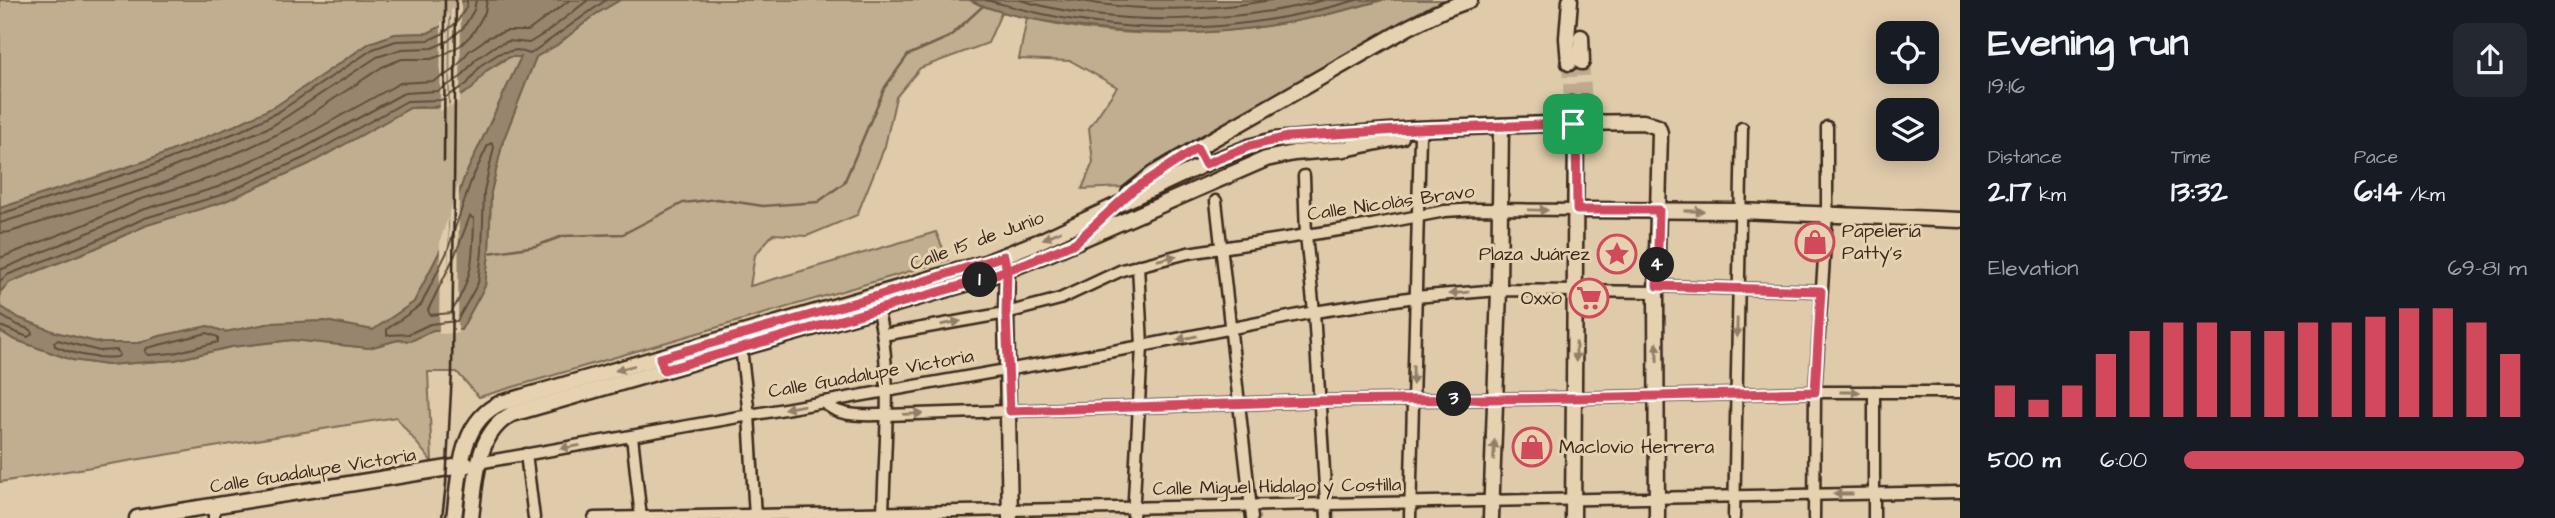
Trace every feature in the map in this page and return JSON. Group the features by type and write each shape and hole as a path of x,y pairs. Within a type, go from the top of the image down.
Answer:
{"main road":[{"path":"1075,243 1153,174 1409,27 1470,0"},
{"path":"1574,1 1580,31 1576,62 1567,38 1574,1"},
{"path":"1573,518 1578,104"},
{"name":"Calle 15 de Junio","path":"454,518 461,466 469,434 480,416 492,407 516,398 741,348 877,308 1006,263 1114,206 1250,146 1274,140 1643,122 1658,127 1660,132 1659,210"},
{"path":"1491,518 1499,290 1501,129"},
{"name":"Calle 15 de Junio","path":"471,518 478,463 494,428 512,414 877,296 1075,243 1274,157 1345,149 1417,132"},
{"path":"1197,148 1205,164"},
{"name":"Calle Nicolás Bravo","path":"1577,210 1739,211 1960,220"},
{"path":"1657,518 1656,289 1659,210"},
{"path":"1006,263 1010,513"},
{"name":"Calle Guadalupe Victoria","path":"137,518 214,512 478,463"}],"street":[{"path":"1814,518 1815,392 1827,214 1827,127"},
{"path":"1734,518 1742,128"},
{"path":"1410,518 1419,215 1417,132"},
{"path":"1304,176 1327,518"},
{"path":"1216,201 1252,518"},
{"name":"Calle Nicolás Bravo","path":"883,335 1006,313 1060,299 1102,278 1139,265 1223,247 1446,211 1577,210"},
{"path":"1133,518 1142,346 1139,265"},
{"name":"Calle Guadalupe Victoria","path":"478,463 1142,346 1314,312 1415,297 1499,290 1821,291"},
{"path":"877,308 883,335 885,390 883,515"},
{"path":"741,348 749,415 755,516"},
{"path":"1874,392 1874,518"},
{"path":"824,402 831,410 845,413 885,415 1413,399 1960,392"},
{"path":"632,436 641,517"},
{"path":"526,454 534,518"},
{"name":"Calle Miguel Hidalgo y Costilla","path":"594,518 1010,513 1133,506 1492,503 1657,497 1960,492"}],"shaded area":[{"path":"0,0 466,0 460,3 451,18 440,27 428,33 395,34 370,43 276,106 236,125 149,160 0,208"},
{"path":"620,0 970,0 1002,11 988,43 920,68 896,97 885,146 857,215 807,236 773,234 755,255 750,286 936,232 948,260 479,397 457,372 428,372 432,462 396,417 0,482 0,331 13,339 72,360 107,365 175,360 231,347 293,340 369,348 398,340 411,341 433,330 461,330 485,286 491,192 503,141 536,57"},
{"path":"1382,0 1453,0 1432,5 1124,187 1082,189 1093,162 1089,128 1117,87 1071,61 1019,59 1027,18 1096,30 1205,33 1276,25"},
{"path":"510,57 521,57 464,178 441,249 414,302 373,330 325,321 272,323 225,332 208,326 139,343 101,343 55,332 19,318 0,306 0,292 10,282 147,225 223,202 309,164 410,108 436,108"}],"water":[{"path":"466,0 620,0 536,57 503,141 491,192 485,286 461,330 433,330 411,341 398,340 369,348 293,340 231,347 175,360 107,365 72,360 13,339 0,331 0,306 19,318 55,332 101,343 139,343 208,326 225,332 272,323 325,321 373,330 414,302 441,249 464,178 521,57 503,60 486,71 472,89 443,106 410,108 309,164 223,202 147,225 10,282 0,292 0,208 149,160 236,125 276,106 370,43 395,34 428,33 440,27 451,18 460,3"},
{"path":"970,0 1382,0 1263,27 1144,33 1103,30 1027,18"}],"pier":[{"path":"458,0 461,0 460,101 450,107 451,11"},
{"path":"449,14 448,107 440,111 441,22"},
{"path":"459,183 458,333 439,334 440,241 448,217 448,291 449,213"}],"waterway":[{"path":"489,253 536,246 563,236 623,234 683,203 717,199 763,206 818,202 844,183 885,87 908,55 949,37 983,6"}],"tunnel":[{"path":"1582,62 1585,103"},
{"path":"1569,63 1571,104"}],"railway":[{"path":"444,161 445,0"},
{"path":"442,518 452,373 456,0"}],"place":[{"name":"Papelería Patty's","path":"1815,242"},
{"name":"Plaza Juárez","path":"1617,254"},
{"name":"Oxxo","path":"1589,298"},
{"name":"Maclovio Herrera","path":"1532,447"}],"route":[{"path":"1573,124 1414,129 1288,137 1250,146 1205,164 1197,148 1153,174 1100,218 1075,243 1007,271 664,370 660,358 877,296 1004,256 1007,271 1010,411 1320,401 1815,392 1821,291 1657,286 1659,210 1577,210 1576,128 1573,124"}]}
